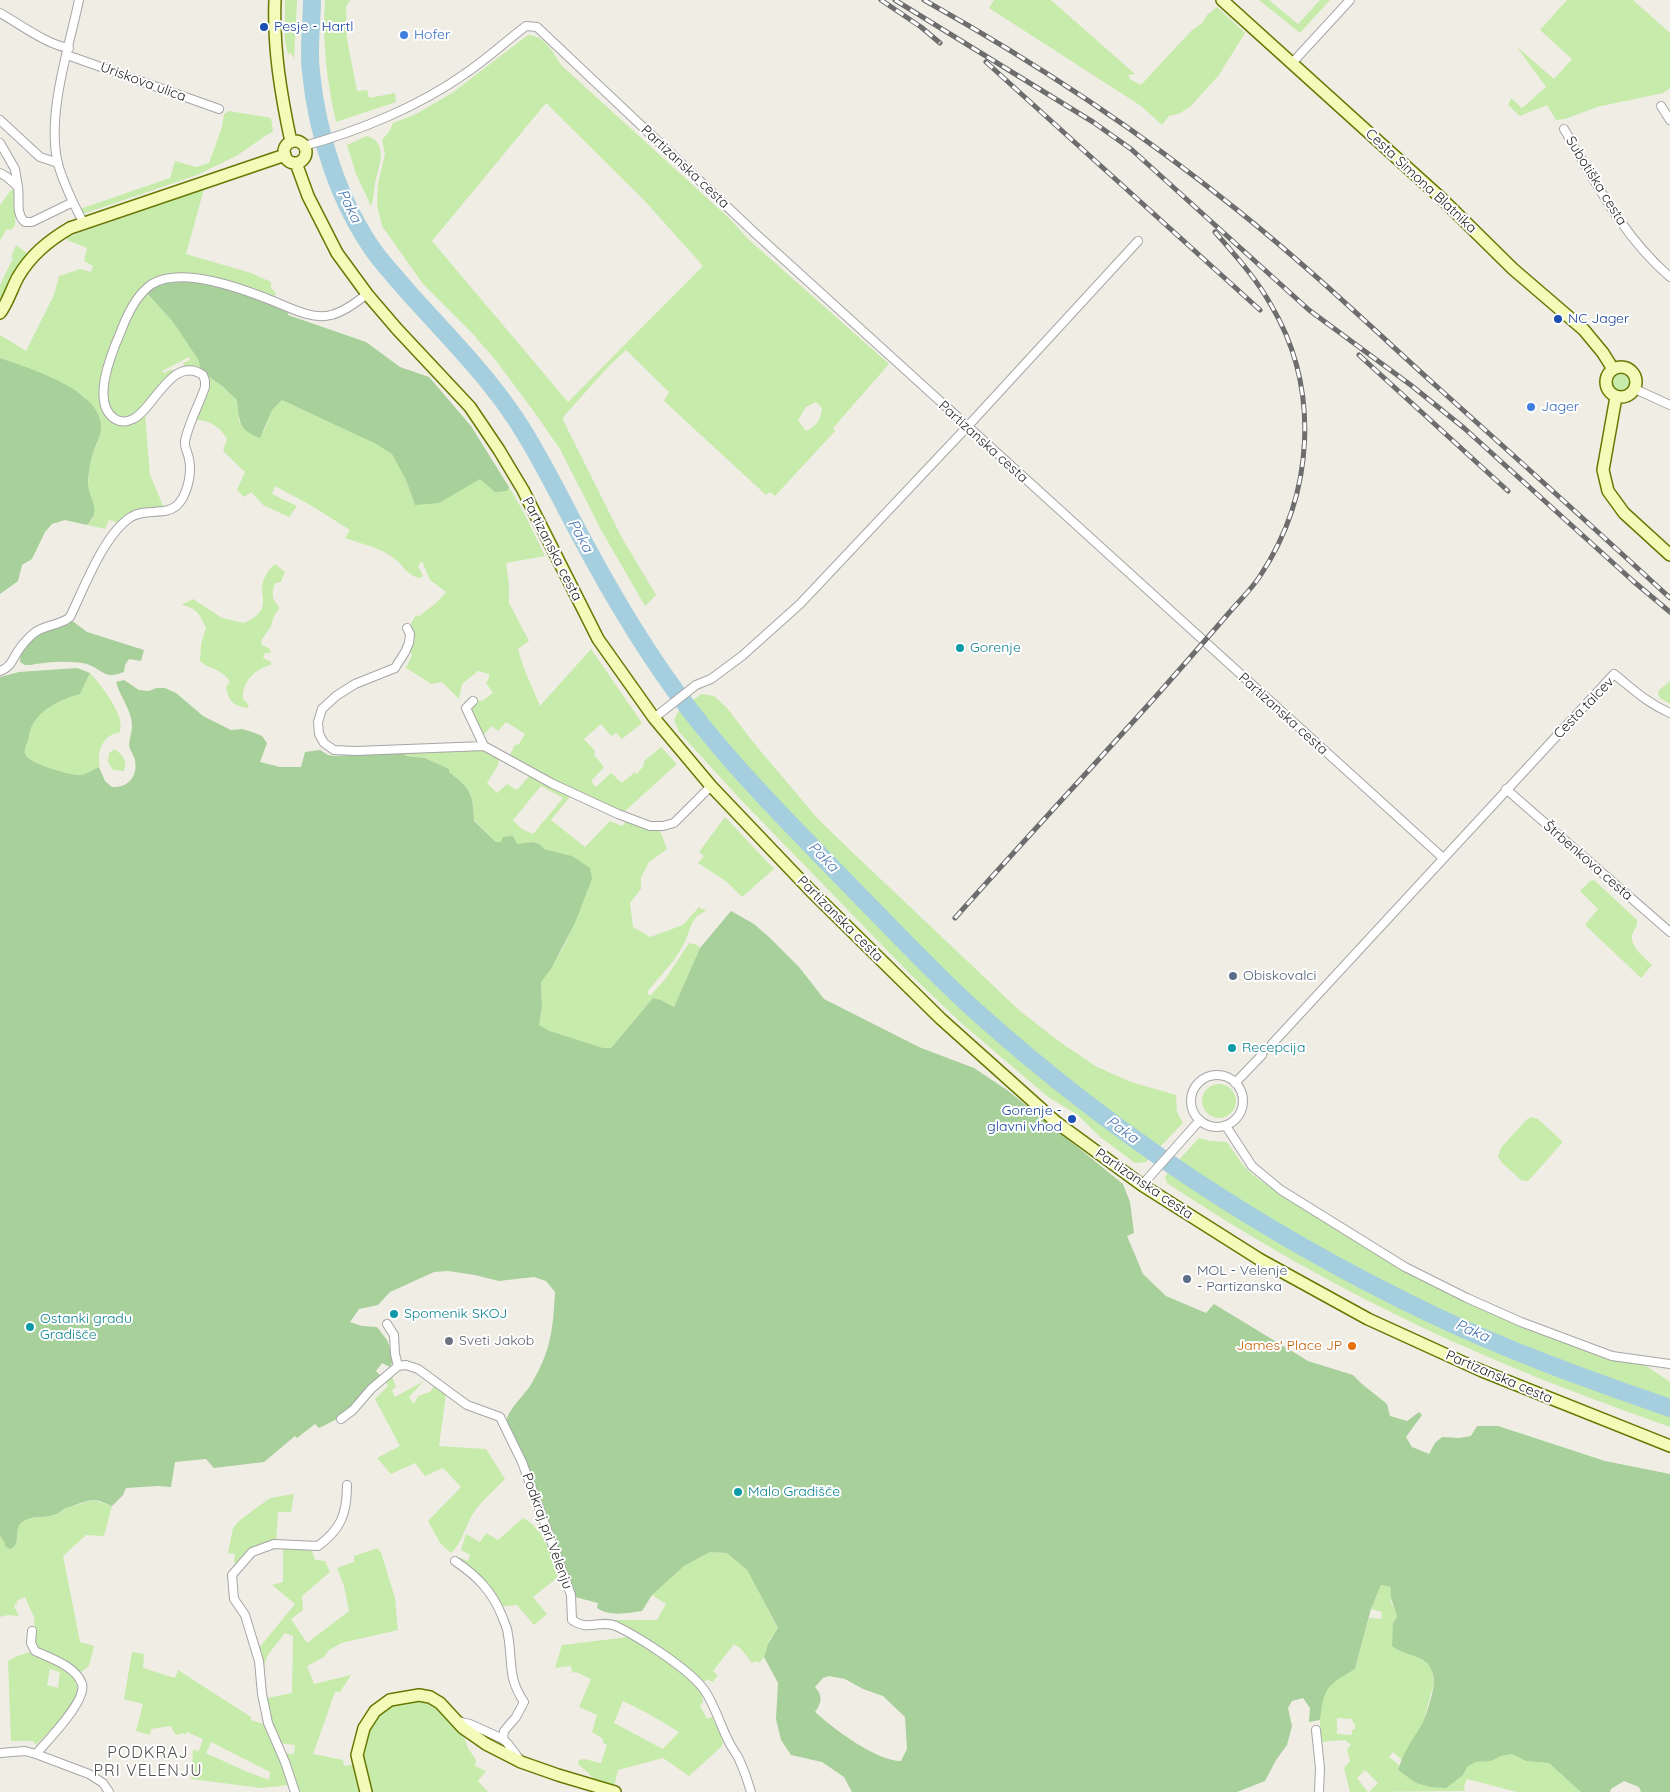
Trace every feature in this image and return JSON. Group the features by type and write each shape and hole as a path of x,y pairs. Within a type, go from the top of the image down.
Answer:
{"main road":[{"path":"275,0 274,26 282,99 291,142"},
{"name":"Cesta Simona Blatnika","path":"1222,0 1293,62 1441,198 1512,269 1584,330 1603,353 1613,369"},
{"path":"291,142 298,142 304,146 306,153 300,162 289,161 285,155 285,149 291,142"},
{"path":"0,313 18,277 34,254 49,240 70,228 285,155"},
{"name":"Partizanska cesta","path":"296,162 308,196 337,253 367,294 470,407 523,490 598,639 654,718 711,786 811,891 941,1019 1056,1122 1142,1185 1259,1258 1368,1319 1482,1371 1670,1446"},
{"path":"1619,367 1626,368 1636,376 1635,389 1627,396 1616,397 1611,394 1606,384 1606,378 1613,369 1619,367"},
{"path":"1616,397 1603,470 1608,491 1624,513 1670,555"},
{"path":"366,1792 357,1755 364,1728 375,1711 390,1700 419,1695 430,1697 440,1703 463,1728 486,1744 522,1762 615,1792"}],"street":[{"path":"79,0 59,88 56,110 56,137 58,163 84,224"},
{"path":"1293,62 1350,0"},
{"name":"Uriskova ulica","path":"0,13 68,51 220,109"},
{"name":"Partizanska cesta","path":"304,146 369,124 424,99 467,73 526,26 537,27 756,234 1443,858"},
{"path":"1661,106 1670,120"},
{"path":"0,120 40,157 58,163"},
{"name":"Subotiška cesta","path":"1564,129 1617,217 1656,265 1670,277"},
{"path":"0,143 15,169 21,219 25,222 32,222 73,202"},
{"path":"0,173 18,187"},
{"path":"654,718 694,686 711,679 742,656 800,604 967,427 1138,241"},
{"path":"0,671 7,668 18,650 34,633 70,617 98,559 124,522 139,513 174,508 183,497 189,477 190,464 185,443 205,387 203,375 192,371 183,372 168,380 140,415 130,421 122,422 109,415 103,401 103,389 114,348 130,312 144,291 152,285 169,278 197,279 230,285 283,306 317,316 332,315 367,294"},
{"path":"1635,389 1670,405"},
{"path":"407,628 410,634 409,643 395,668 355,684 336,696 322,709 318,722 319,734 324,743 334,750 484,746 553,784 618,814 650,826 674,823 711,786"},
{"name":"Cesta talcev","path":"1506,789 1614,674 1657,708 1670,713"},
{"path":"473,701 466,708 484,746"},
{"path":"1272,1044 1506,789"},
{"name":"Štrbenkova cesta","path":"1506,789 1670,932"},
{"path":"1235,1083 1262,1055"},
{"path":"1214,1076 1228,1078 1235,1083 1242,1093 1243,1106 1238,1118 1226,1126 1212,1127 1200,1120 1193,1111 1192,1105 1193,1094 1198,1085 1205,1079 1214,1076"},
{"path":"1142,1185 1200,1120"},
{"path":"1226,1126 1252,1166 1281,1190 1405,1267 1521,1322 1612,1356 1670,1364"},
{"path":"341,1419 353,1410 371,1389 398,1366 394,1335 387,1324"},
{"name":"Podkraj pri Velenju","path":"398,1366 406,1365 418,1369 467,1405 500,1417 522,1462 571,1595 572,1620 579,1625 613,1625 630,1634 690,1674 709,1698 728,1740 740,1760 751,1792"},
{"path":"295,1792 285,1762 268,1723 262,1694 259,1660 245,1615 234,1599 232,1575 252,1552 274,1544 318,1546 331,1536 340,1524 347,1501 346,1486"},
{"path":"454,1561 473,1574 495,1599 508,1634 510,1667 516,1691 524,1702 519,1713 504,1731 503,1739"},
{"path":"32,1631 31,1643 35,1652 56,1661 74,1672 82,1684 82,1693 68,1716 36,1754"},
{"path":"457,1721 470,1724 503,1739 522,1762"},
{"path":"1316,1730 1320,1768 1318,1792"},
{"path":"0,1753 25,1751 36,1754 89,1774 103,1783 109,1792"}],"green space":[{"path":"285,0 297,0 294,59 291,53 288,54 285,41"},
{"path":"325,0 350,0 346,7 347,39 357,91 367,90 369,98 395,93 396,102 336,122 326,61 324,31"},
{"path":"994,0 1051,0 1135,74 1128,75 1130,79 1141,85 1191,31 1202,23 1207,15 1217,7 1245,33 1219,75 1190,107 1178,114 1169,116 1162,125 1141,106 989,8"},
{"path":"1259,0 1269,0 1298,24 1320,0 1330,0 1300,33"},
{"path":"1567,0 1633,0 1670,33 1670,88 1663,93 1597,107 1565,119 1556,120 1547,105 1520,116 1508,105 1511,98 1522,108 1546,87 1516,46 1554,79 1572,59 1540,30"},
{"path":"528,35 539,38 548,46 561,65 729,218 748,239 889,364 833,428 835,431 775,496 770,492 766,495 664,401 669,392 626,350 608,367 564,416 563,420 621,536 656,595 645,606 600,528 560,449 497,362 472,333 423,284 382,226 377,205 378,184 385,154 382,140 389,132 393,123 416,114 452,93","holes":["546,103 643,199 703,266 568,402 432,241","816,402 822,408 821,416 818,422 806,431 798,420 806,407"]},
{"path":"229,111 271,118 273,132 238,155 197,175 83,214 80,209 170,178 175,161 196,167 209,163 222,127 224,114"},
{"path":"367,136 374,139 378,144 381,156 371,206 356,174 347,145"},
{"path":"204,189 186,254 251,273 271,282 271,288 276,293 275,296 234,282 195,276 145,287 110,359 101,388 100,398 103,408 113,421 145,413 150,475 164,508 119,523 109,520 105,529 87,525 93,519 88,485 92,454 97,444 100,417 84,396 52,378 0,358 0,335 26,351 54,295 59,276 80,269 91,272 93,266 84,261 87,248 67,240 68,237"},
{"path":"11,190 14,190 16,194 15,226 11,230 7,229 0,240 0,205"},
{"path":"16,245 28,254 0,301 0,285 13,258 11,257"},
{"path":"172,281 217,286 289,307 288,315 366,342 400,367 429,377 471,426 509,487 507,491 495,492 480,479 439,503 415,505 406,480 392,454 376,444 282,400 272,410 260,438 247,432 239,419 237,400 200,370 199,361 173,322 146,292 155,285"},
{"path":"146,292 173,322 199,361 200,370 185,369 183,363 190,360 189,357 162,371 164,373 172,369 174,373 142,410 123,420 110,412 105,396 109,373 118,342 135,306"},
{"path":"0,358 43,374 75,390 88,400 97,412 101,428 91,459 88,480 88,487 95,509 92,519 87,525 65,520 52,524 45,532 32,559 22,565 18,581 0,594"},
{"path":"1617,371 1625,371 1632,378 1632,386 1625,393 1617,393 1610,386 1610,378"},
{"path":"207,375 237,400 239,422 264,431 272,410 282,400 376,444 393,454 406,480 415,505 480,478 495,491 507,491 509,487 545,556 506,563 509,603 529,641 518,649 540,706 591,649 642,723 622,739 616,733 611,736 601,724 584,739 595,751 594,755 604,767 591,781 596,787 611,773 622,783 635,772 637,774 644,765 644,761 661,747 677,764 624,812 571,791 509,756 515,745 519,744 525,734 506,722 498,731 492,726 483,735 468,713 477,700 482,701 493,693 486,683 489,674 478,671 462,684 459,699 442,682 431,684 405,667 412,655 410,652 413,637 411,623 416,615 418,617 436,603 446,592 430,580 422,561 418,566 423,576 420,578 412,575 385,552 345,538 350,530 275,486 272,494 297,506 289,517 263,505 251,492 244,497 237,490 245,472 223,451 227,439 215,425 194,417"},
{"path":"275,564 285,572 281,582 275,583 273,589 273,598 279,609 261,641 262,645 270,649 271,653 265,653 263,658 271,662 271,665 260,669 247,681 243,699 249,705 247,708 242,707 230,699 226,687 230,682 227,678 200,661 201,644 206,628 195,610 181,605 193,599 222,618 244,623 259,613 262,608 262,588 265,576"},
{"path":"71,620 87,632 144,650 141,661 129,659 125,665 124,672 112,675 108,675 93,666 74,662 25,665 20,662 21,652 39,633 66,625"},
{"path":"77,668 90,673 80,694 52,706 40,715 32,726 25,753 26,756 36,762 69,774 81,775 99,767 105,781 112,787 123,786 131,780 136,766 129,746 132,729 131,720 116,682 124,680 139,690 149,691 156,688 165,688 176,693 203,716 231,730 242,729 262,736 267,743 260,762 280,767 301,767 305,752 320,750 328,755 335,756 403,752 406,756 425,758 449,769 449,772 469,792 473,804 474,821 496,842 501,842 503,837 513,836 517,844 539,844 544,849 572,856 590,868 592,879 575,923 551,969 541,982 542,1007 539,1025 550,1031 603,1048 611,1048 653,998 674,1007 700,948 731,911 754,924 770,938 799,967 824,999 921,1048 974,1068 1007,1090 1123,1184 1130,1202 1134,1233 1127,1236 1143,1274 1166,1296 1206,1313 1214,1304 1308,1361 1353,1375 1387,1404 1390,1416 1407,1421 1419,1412 1422,1415 1406,1437 1412,1447 1429,1454 1435,1443 1442,1437 1459,1438 1471,1436 1477,1426 1498,1426 1605,1461 1670,1474 1670,1792 1641,1792 1639,1787 1624,1781 1611,1789 1610,1792 1581,1792 1549,1763 1526,1761 1512,1754 1501,1756 1491,1761 1476,1762 1468,1766 1463,1775 1446,1788 1430,1787 1416,1783 1398,1770 1406,1751 1425,1718 1434,1681 1432,1671 1427,1663 1392,1646 1393,1623 1397,1617 1391,1599 1391,1587 1381,1585 1371,1609 1355,1669 1338,1679 1328,1688 1323,1700 1320,1720 1309,1722 1310,1708 1303,1698 1292,1701 1288,1708 1292,1726 1287,1745 1276,1760 1265,1781 1237,1792 852,1792 844,1777 822,1762 791,1755 781,1740 776,1719 778,1683 764,1657 768,1644 778,1628 747,1570 727,1553 710,1552 684,1566 652,1595 642,1611 619,1614 608,1613 597,1608 598,1603 575,1597 525,1460 506,1421 510,1411 537,1374 550,1340 555,1292 546,1281 534,1277 499,1281 448,1271 434,1272 390,1292 378,1305 359,1309 350,1322 362,1326 377,1327 387,1340 394,1359 390,1367 382,1363 376,1371 382,1377 350,1409 339,1417 319,1428 315,1424 297,1438 295,1436 264,1462 214,1468 206,1459 175,1462 171,1487 126,1488 123,1495 112,1506 91,1500 64,1509 54,1515 25,1520 19,1526 16,1545 10,1549 5,1546 0,1536 0,677 19,672","holes":["829,1676 845,1679 863,1689 883,1696 905,1717 907,1749 901,1761 891,1760 868,1750 844,1735 815,1712 821,1699 815,1687 823,1678"]},
{"path":"90,673 112,701 120,719 121,727 119,733 111,735 104,741 99,754 99,767 86,774 76,775 52,769 30,759 26,756 25,751 32,726 36,720 52,706 80,694"},
{"path":"1670,681 1670,704 1660,698 1658,694 1659,690"},
{"path":"701,694 714,696 727,708 818,819 1020,1011 1060,1042 1097,1067 1131,1082 1176,1095 1177,1112 1183,1123 1157,1150 1098,1108 1005,1033 952,984 775,804 690,703"},
{"path":"683,708 741,779 930,973 999,1037 1041,1072 1151,1156 1146,1162 1135,1163 1100,1137 1078,1115 1048,1097 960,1022 912,976 741,800 679,732 674,720 678,712"},
{"path":"115,749 124,759 124,771 113,770 108,762 109,753"},
{"path":"480,749 491,751 499,758 498,765 487,783 497,793 507,784 517,790 531,774 570,797 551,820 585,847 610,821 622,826 627,820 660,831 667,849 649,862 641,877 641,889 630,903 633,927 650,937 683,925 699,907 707,910 697,916 674,960 647,992 650,996 666,978 689,943 697,945 700,948 674,1007 653,998 611,1048 603,1048 550,1031 539,1025 542,1007 541,982 564,946 592,879 572,856 544,849 536,842 516,844 496,842 474,820 473,803 469,792 449,772 449,769 425,758 406,756 403,752","holes":["541,786 563,798 533,834 522,829 513,820"]},
{"path":"725,817 774,869 742,897 727,882 698,863 704,856 699,852"},
{"path":"1594,880 1637,920 1632,935 1633,944 1652,965 1641,978 1585,925 1598,909 1580,891 1590,881"},
{"path":"1219,1084 1226,1085 1231,1089 1235,1094 1235,1108 1231,1113 1226,1117 1219,1118 1212,1117 1207,1113 1203,1108 1202,1101 1203,1094 1207,1089 1212,1085"},
{"path":"1531,1117 1538,1119 1562,1143 1528,1181 1521,1180 1502,1163 1498,1156 1501,1148 1526,1120"},
{"path":"1199,1138 1227,1142 1243,1165 1253,1175 1281,1195 1392,1264 1460,1298 1525,1327 1587,1351 1642,1363 1670,1382 1670,1405 1539,1356 1442,1316 1380,1285 1321,1252 1176,1163"},
{"path":"1171,1168 1298,1248 1376,1291 1516,1355 1670,1413 1670,1427 1581,1395 1515,1368 1408,1321 1367,1300 1285,1256 1167,1183 1165,1177"},
{"path":"392,1376 396,1387 392,1390 395,1397 424,1381 409,1397 414,1404 418,1396 430,1392 435,1385 446,1394 439,1446 486,1449 505,1479 473,1513 459,1544 451,1553 440,1543 428,1521 461,1487 443,1468 425,1476 415,1463 391,1474 377,1458 400,1446 375,1399 388,1386 385,1382"},
{"path":"294,1494 291,1512 278,1512 276,1543 264,1544 254,1548 238,1564 234,1563 235,1554 228,1553 233,1528 240,1520 270,1498"},
{"path":"94,1500 112,1506 104,1536 86,1535 63,1556 80,1642 94,1646 89,1666 78,1674 36,1649 34,1617 25,1597 16,1601 18,1603 14,1606 19,1616 8,1615 0,1617 0,1536 10,1549 16,1545 19,1526 25,1520 55,1515 68,1508"},
{"path":"523,1518 531,1523 542,1536 550,1551 558,1577 533,1597 547,1614 534,1625 517,1605 499,1607 460,1560 461,1558 468,1561 470,1555 461,1550 466,1534 480,1542 486,1533 498,1540"},
{"path":"283,1547 312,1551 315,1560 325,1561 330,1572 302,1596 303,1610 291,1619 307,1643 349,1611 344,1586 337,1568 354,1562 354,1556 378,1548 381,1552 395,1598 398,1630 341,1643 328,1651 324,1657 307,1666 314,1684 351,1675 340,1692 335,1692 313,1754 343,1760 344,1766 355,1764 361,1792 298,1792 284,1753 294,1754 295,1745 279,1743 273,1731 267,1698 292,1693 293,1636 285,1633 267,1656 263,1671 259,1648 295,1604 272,1585 283,1582"},
{"path":"710,1552 727,1553 747,1570 778,1629 770,1639 764,1657 759,1663 755,1661 752,1663 741,1649 734,1644 713,1671 718,1675 713,1682 707,1679 703,1683 672,1657 614,1622 614,1620 657,1620 666,1604 652,1595 684,1566"},
{"path":"1381,1585 1392,1587 1391,1603 1395,1608 1397,1617 1393,1623 1397,1650 1407,1652 1426,1662 1432,1670 1434,1682 1424,1720 1402,1760 1393,1752 1389,1757 1399,1765 1398,1770 1416,1783 1430,1787 1463,1775 1468,1766 1476,1762 1491,1761 1501,1756 1512,1754 1526,1761 1549,1763 1581,1792 1517,1792 1467,1779 1464,1786 1465,1791 1369,1792 1378,1783 1365,1770 1357,1778 1368,1792 1350,1792 1344,1768 1350,1761 1347,1749 1351,1745 1345,1740 1321,1742 1320,1712 1323,1696 1331,1684 1355,1669 1369,1618 1381,1619 1382,1612 1371,1609","holes":["1337,1718 1352,1719 1353,1723 1355,1723 1352,1735 1337,1734"]},
{"path":"628,1637 680,1671 697,1687 702,1694 703,1702 700,1706 707,1719 712,1717 724,1741 721,1747 689,1776 663,1758 618,1770 614,1787 599,1783 578,1764 579,1760 584,1759 601,1763 607,1745 603,1743 603,1739 592,1732 597,1715 579,1707 591,1679 576,1672 572,1673 571,1666 555,1668 562,1645","holes":["623,1701 679,1732 663,1749 614,1723"]},
{"path":"31,1652 65,1668 76,1680 77,1690 68,1711 36,1745 33,1741 11,1741 8,1661","holes":["50,1669 60,1672 58,1688 47,1685"]},
{"path":"132,1652 144,1654 143,1668 175,1678 178,1670 251,1717 251,1720 267,1725 290,1785 261,1788 191,1779 193,1750 199,1751 203,1739 187,1732 185,1735 182,1733 175,1734 171,1726 151,1729 150,1735 136,1731 143,1704 124,1699","holes":["211,1742 270,1772 269,1780 206,1753"]},
{"path":"410,1700 427,1701 438,1706 462,1732 468,1748 476,1760 475,1766 486,1771 478,1781 488,1792 369,1792 361,1754 363,1742 375,1717 385,1709"}],"waterway":[{"name":"Paka","path":"312,0 310,63 318,119 332,167 351,213 363,234 384,264 503,401 533,446 592,557 644,646 708,733 748,780 791,825 931,969 979,1014 1084,1101 1138,1142 1194,1180 1252,1217 1370,1284 1460,1328 1579,1376 1670,1408"}],"tunnel":[{"path":"1262,1055 1272,1044"}],"railway":[{"path":"881,0 921,27 940,43"},
{"path":"895,0 1093,122 1131,149 1309,310 1412,386 1464,428 1633,581 1670,612"},
{"path":"924,0 1005,47 1123,124 1236,209 1287,251 1670,598"},
{"path":"986,62 1260,310"},
{"path":"955,918 1150,703 1253,586 1278,545 1292,511 1300,477 1304,442 1304,406 1298,371 1287,337 1271,305 1259,285 1215,232"},
{"path":"1359,355 1508,491"}],"place":[{"name":"Pesje - Hartl","path":"264,27"},
{"name":"Hofer","path":"404,35"},
{"name":"NC Jager","path":"1558,319"},
{"name":"Jager","path":"1531,407"},
{"name":"Gorenje","path":"960,648"},
{"name":"Obiskovalci","path":"1233,976"},
{"name":"Recepcija","path":"1232,1048"},
{"name":"Gorenje - glavni vhod","path":"1072,1119"},
{"name":"MOL - Velenje - Partizanska","path":"1187,1279"},
{"name":"Spomenik SKOJ","path":"394,1314"},
{"name":"Ostanki gradu Gradišče","path":"30,1327"},
{"name":"Sveti Jakob","path":"449,1341"},
{"name":"James' Place JP","path":"1352,1346"},
{"name":"Malo Gradišče","path":"738,1492"}],"district":[{"name":"PODKRAJ PRI VELENJU","path":"148,1762"}]}
